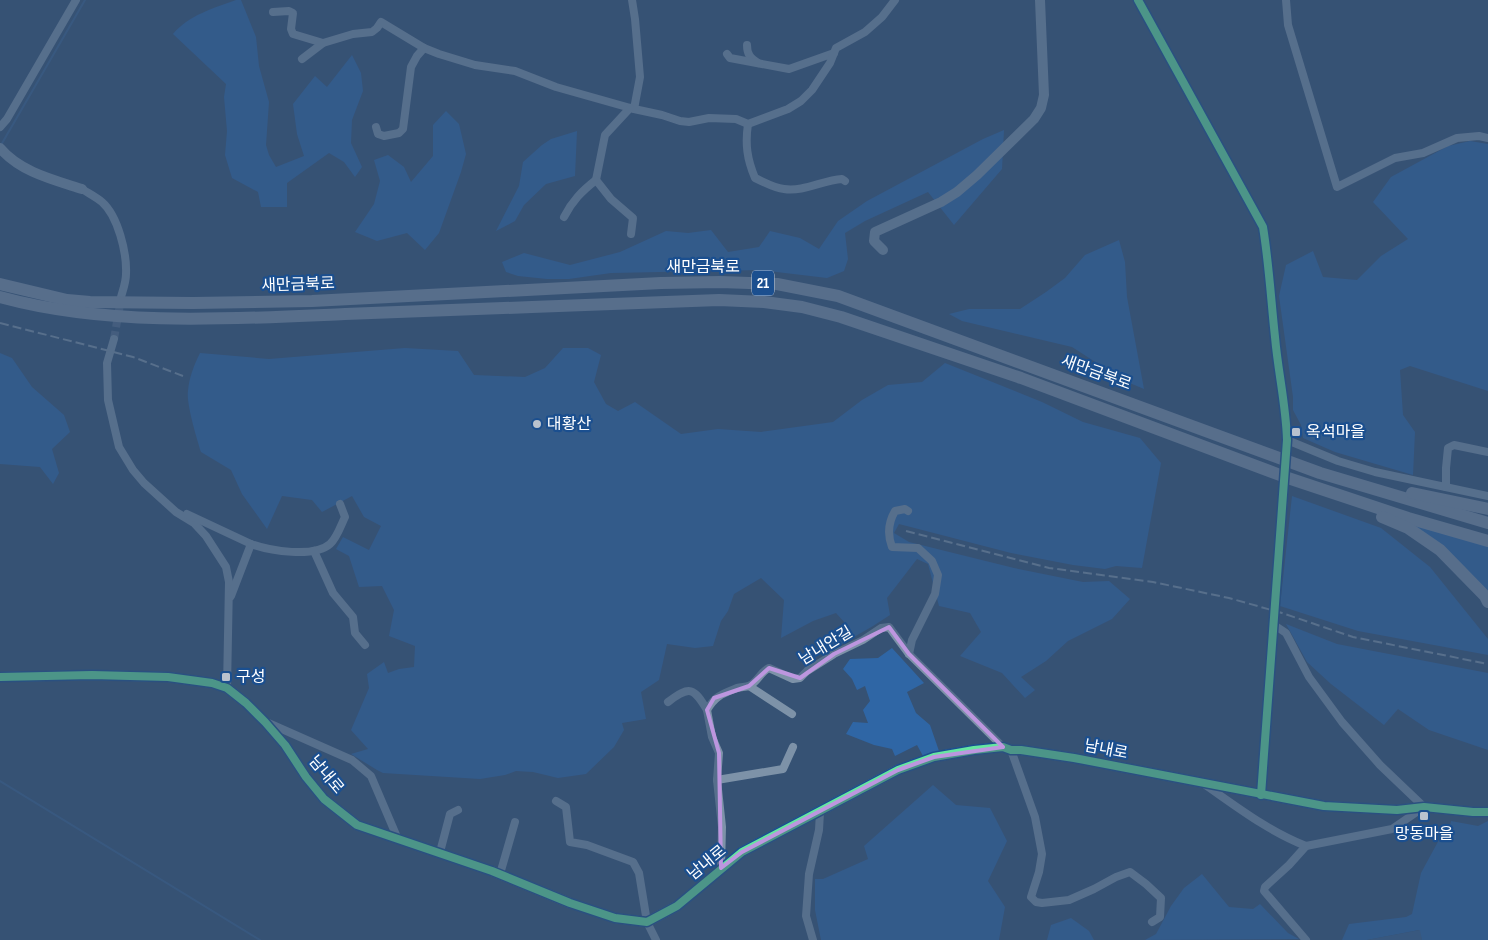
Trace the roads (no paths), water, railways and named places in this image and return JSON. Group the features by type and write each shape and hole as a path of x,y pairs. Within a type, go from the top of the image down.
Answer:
{"highway":[{"name":"새만금북로","path":"0,284 67,300 193,303 322,300 720,282 777,284 838,296 1320,474 1488,523"},
{"name":"새만금북로","path":"0,297 63,311 88,314 193,318 310,316 718,300 764,302 802,307 841,317 1021,378 1288,478 1408,518 1488,541"},
{"path":"1320,474 1488,509"},
{"path":"1288,478 1408,528 1440,550 1485,596 1488,602"}],"street":[{"path":"0,127 7,119 76,0"},
{"path":"564,217 571,204 582,191 596,180 605,135 632,108 640,77 636,19 632,0"},
{"path":"302,59 323,43 353,34 372,32 381,22 424,48 475,65 515,71 556,87 680,121 689,122 710,118 736,119 748,124 788,109 801,100 812,90 836,48 866,32 882,17 895,0"},
{"path":"883,250 874,241 875,232 941,202 957,192 977,176 1034,120 1041,108 1044,95 1040,0"},
{"path":"1138,0 1263,227 1270,272 1275,338 1287,423 1286,449"},
{"path":"1286,0 1288,26 1337,187 1394,158 1423,153 1457,138 1479,136 1488,138"},
{"path":"273,12 289,11 293,13 291,29 293,34 323,43"},
{"path":"747,45 747,52 750,58 762,65"},
{"path":"376,127 378,134 384,136 398,133 402,129 411,67 416,56 424,48"},
{"path":"727,54 730,58 789,69 834,53"},
{"path":"748,124 746,141 748,158 755,178 784,189 803,188 833,180 842,179 845,181"},
{"path":"3,152 40,175 82,189 102,203 113,217 119,232 126,261 126,276 121,297"},
{"path":"596,180 611,199 633,218 631,234"},
{"path":"114,339 107,363 108,400 119,447 133,470 144,483 206,536 226,567 230,582 226,688"},
{"path":"1287,440 1338,461 1375,472 1488,496"},
{"path":"1446,487 1448,448 1454,445 1488,452"},
{"path":"1275,608 1284,495"},
{"path":"176,512 185,513 260,547 288,552 314,551 321,550 332,543 345,517 340,504"},
{"path":"908,512 905,509 895,511 890,520 888,537 892,547 918,548 932,562 938,575 934,594 912,640 909,654"},
{"path":"228,604 251,544"},
{"path":"314,551 333,593 353,617 355,633 366,645"},
{"path":"1202,783 1266,827 1306,846 1392,829 1424,807 1380,765 1342,722 1309,677 1286,633 1274,622 1261,795"},
{"name":"남내안길","path":"707,710 714,698 738,688 750,686 762,671 769,668 793,679 800,678 807,671 834,654 863,640 881,628 889,627 909,654 1007,748"},
{"name":"남내로","path":"0,677 92,675 168,677 212,683 226,688 246,703 265,722 285,745 306,777 324,799 356,825 440,852 552,896 607,915 647,922 677,906 742,852 898,770 934,757 974,750 1007,748 1074,758 1324,806 1397,810 1424,807 1488,812"},
{"path":"750,686 792,714"},
{"path":"668,702 686,691 693,692 698,695 707,710 712,737 719,752 718,780 722,827 721,868"},
{"path":"265,722 352,760 364,768 371,776 397,837"},
{"path":"718,780 783,769 793,747"},
{"path":"1007,748 1035,817 1042,854 1039,872 1031,896 1036,902 1042,904 1069,900 1130,872 1160,898 1160,917 1152,922"},
{"path":"556,801 566,807 570,842 587,845 633,862 639,874 647,922 656,940"},
{"path":"440,852 450,814 458,810"},
{"path":"812,940 806,916 809,874 819,830 820,812"},
{"path":"500,874 515,822"},
{"path":"1306,846 1289,866 1265,887 1264,892 1306,940"}],"waterway":[{"path":"1,145 85,0"},
{"path":"0,781 260,940"}],"tunnel":[{"path":"114,339 121,299"},
{"path":"1284,495 1286,457"}],"railway":[{"path":"0,323 133,357 183,376"},
{"path":"906,531 1049,568 1153,582 1229,598 1282,613 1353,637 1488,664"}],"place":[{"name":"대황산","path":"537,424"},
{"name":"옥석마을","path":"1296,432"},
{"name":"구성","path":"226,677"},
{"name":"망동마을","path":"1424,816"}]}
